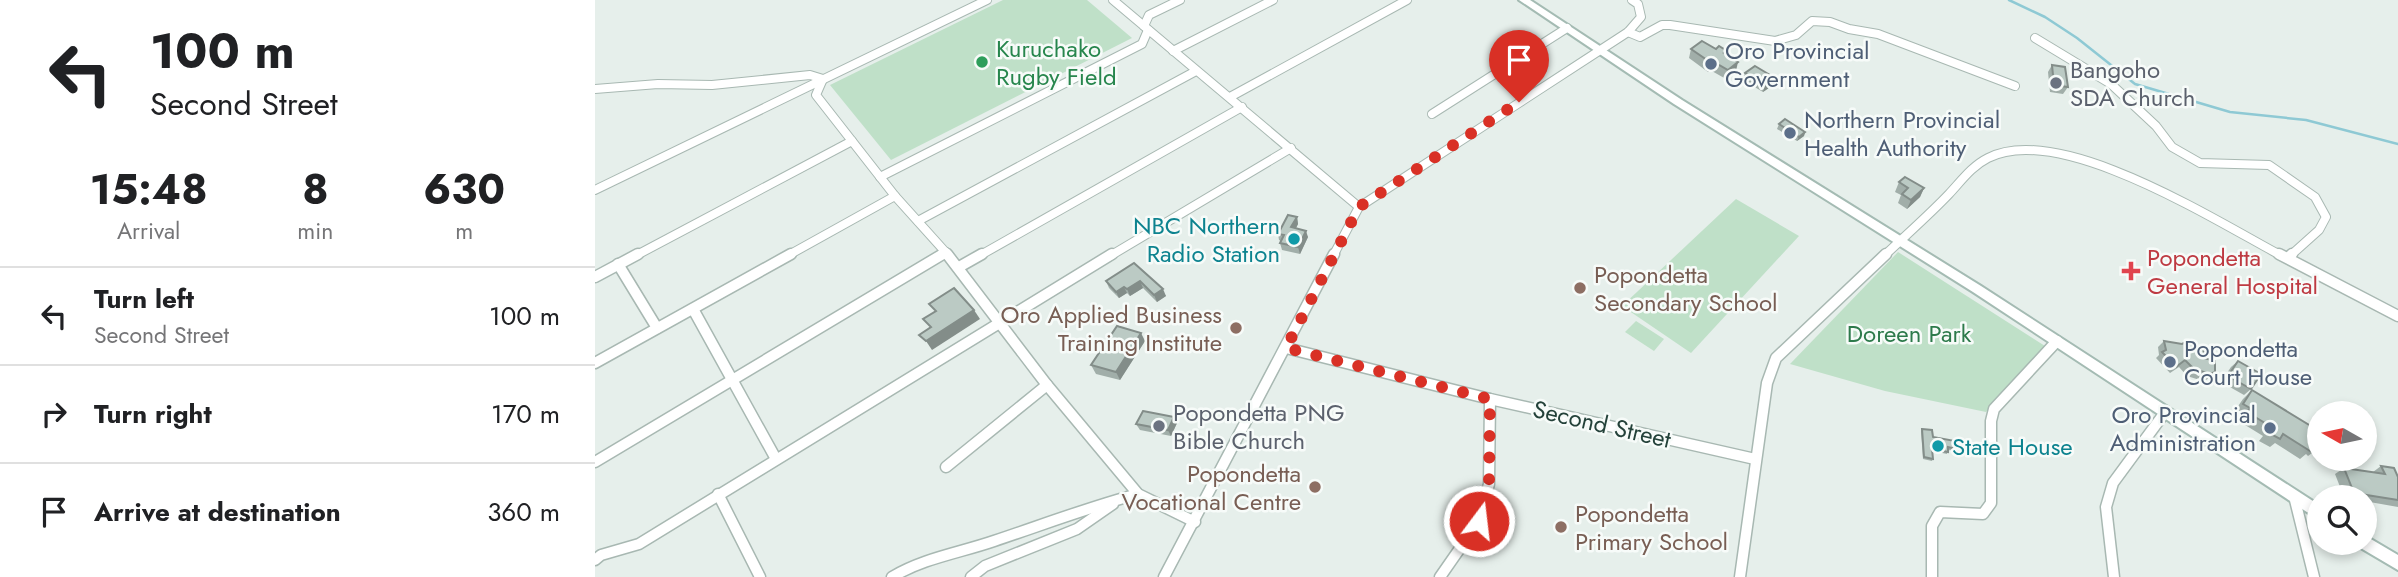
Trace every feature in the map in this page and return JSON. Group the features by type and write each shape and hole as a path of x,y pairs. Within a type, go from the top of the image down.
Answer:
{"main road":[{"path":"1524,0 1678,102 2166,411 2307,505"},
{"path":"2377,550 2398,563"}],"street":[{"path":"595,190 986,0"},
{"path":"1113,0 1359,207"},
{"path":"1133,17 1149,15 1180,0"},
{"path":"1173,51 1273,0"},
{"path":"1230,97 1407,0"},
{"path":"1164,577 1359,207 1628,32 1641,17 1638,4 1632,0"},
{"path":"1142,44 1149,15"},
{"path":"1628,32 1640,37 1662,25 1670,25 1775,41 1797,36 1812,21 1830,22 1849,29 1878,34 2015,86"},
{"path":"1432,114 1567,28"},
{"path":"2035,38 2111,85 2156,126 2172,147 2191,159 2200,163 2269,165 2315,197 2326,217 2319,230 2288,258"},
{"path":"880,177 1142,44 1164,43"},
{"path":"918,221 1196,71"},
{"path":"595,89 658,84 712,85 810,75 823,79"},
{"path":"823,79 816,95 895,196 959,267 1002,321 1047,385 1138,494 1195,522"},
{"path":"959,267 1242,107"},
{"path":"595,277 852,141"},
{"path":"595,560 601,555 639,544 1235,179 1291,148"},
{"path":"1740,577 1767,383 1776,358 1949,194 1962,175 1982,159 2005,151 2057,149 2129,176 2398,316"},
{"path":"595,363 895,196"},
{"path":"595,462 946,252"},
{"path":"618,264 657,328"},
{"path":"693,309 776,459"},
{"path":"1932,577 1932,526 1940,512 1983,514 1991,503 1991,421 1994,409 2057,341"},
{"name":"Second Street","path":"1286,348 1490,399 1755,459"},
{"path":"946,467 1047,385"},
{"path":"1440,577 1479,521 1489,484 1490,399"},
{"path":"2114,577 2106,507 2113,483 2166,411"},
{"path":"718,494 760,577"},
{"path":"893,577 909,568 1075,511 1138,494"},
{"path":"2294,496 2314,577"},
{"path":"971,577 985,566 1077,529 1118,501"}],"green space":[{"name":"Kuruchako Rugby Field","path":"1003,0 1087,0 1132,38 891,160 830,85"},
{"path":"1736,199 1799,236 1691,353 1622,306"},
{"name":"Doreen Park","path":"1898,252 2045,346 1986,412 1885,391 1790,364"},
{"path":"1636,321 1664,339 1654,351 1625,332"}],"building":[{"path":"1702,41 1716,49 1719,46 1727,51 1724,53 1738,62 1728,70 1710,62 1691,49"},
{"path":"2052,65 2065,67 2068,87 2054,85"},
{"path":"1755,66 1775,78 1765,85 1745,73"},
{"path":"1785,119 1805,132 1799,137 1779,124"},
{"path":"1905,177 1924,188 1911,200 1902,194 1908,188 1899,182"},
{"path":"1288,215 1297,217 1291,227 1306,231 1298,247 1280,243 1284,235 1278,234"},
{"path":"1134,263 1163,289 1154,295 1140,281 1116,292 1106,281"},
{"path":"954,288 974,310 926,341 919,335 931,327 923,319 936,311 929,304"},
{"path":"1117,326 1141,333 1116,372 1091,365"},
{"path":"2190,340 2204,351 2204,358 2215,361 2215,372 2210,374 2194,369 2185,360 2176,367 2162,352 2166,350 2164,341 2182,344"},
{"path":"2238,361 2261,374 2251,389 2228,376"},
{"path":"2252,390 2307,424 2307,449 2283,434 2280,439 2269,433 2273,428 2247,412 2250,408 2243,404"},
{"path":"1143,411 1174,417 1168,430 1136,424"},
{"name":"State House","path":"1922,429 1932,430 1933,437 1955,441 1956,449 1948,447 1948,452 1932,449 1933,459 1924,457"},
{"path":"2381,466 2394,468 2398,477 2398,500 2377,497 2377,485 2351,485 2345,471 2364,471 2385,474"}],"waterway":[{"path":"2009,0 2045,17 2077,38 2135,84 2230,112 2306,120 2398,144"}],"place":[{"name":"Kuruchako Rugby Field","path":"982,62"},
{"name":"Oro Provincial Government","path":"1711,64"},
{"name":"Bangoho SDA Church","path":"2056,83"},
{"name":"Northern Provincial Health Authority","path":"1790,133"},
{"name":"NBC Northern Radio Station","path":"1294,239"},
{"name":"Popondetta General Hospital","path":"2131,271"},
{"name":"Popondetta Secondary School","path":"1580,288"},
{"name":"Oro Applied Business Training Institute","path":"1236,328"},
{"name":"Popondetta Court House","path":"2170,362"},
{"name":"Popondetta PNG Bible Church","path":"1159,426"},
{"name":"Oro Provincial Administration","path":"2270,428"},
{"name":"State House","path":"1938,446"},
{"name":"Popondetta Vocational Centre","path":"1315,487"},
{"name":"Popondetta Primary School","path":"1561,527"}],"route":[{"path":"1479,521 1489,484 1490,399 1286,348 1359,207 1519,102"}]}
